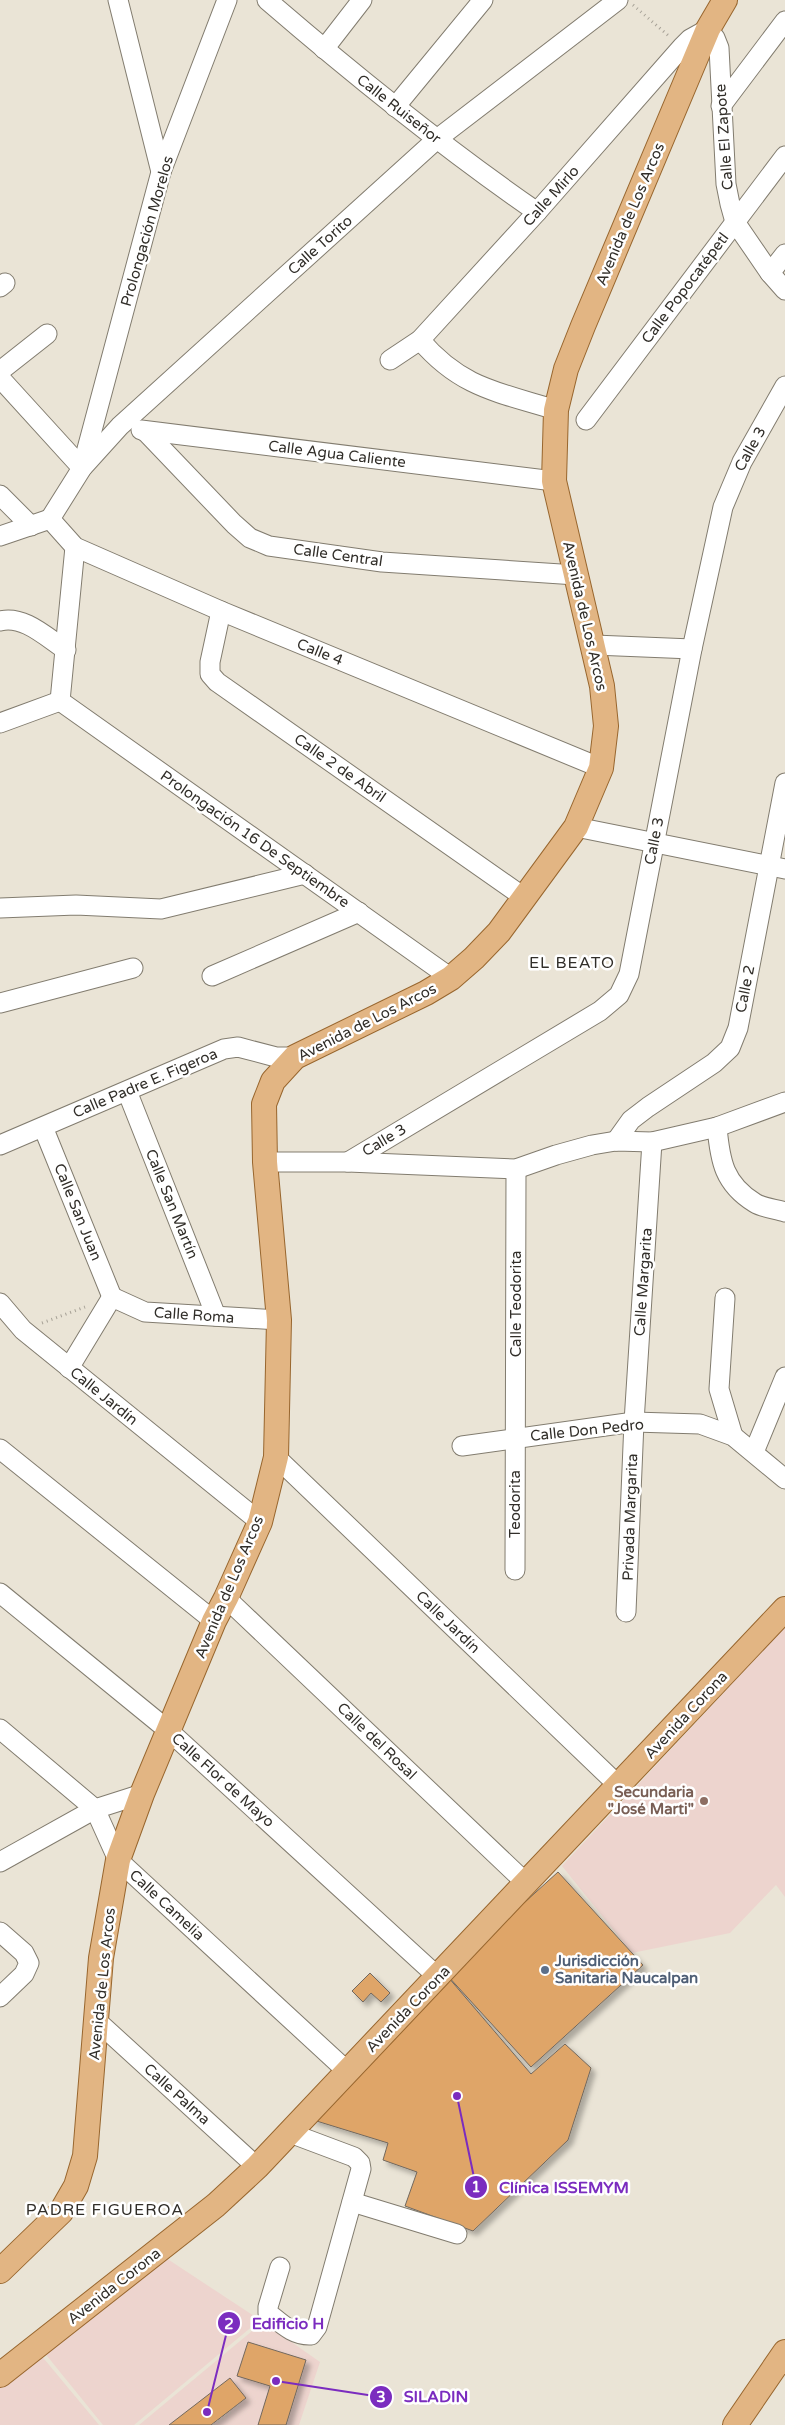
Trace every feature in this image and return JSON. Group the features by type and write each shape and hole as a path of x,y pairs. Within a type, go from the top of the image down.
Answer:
{"main road":[{"name":"Avenida de Los Arcos","path":"0,2271 61,2212 76,2186 85,2156 101,1958 118,1860 142,1794 214,1621 260,1522 276,1457 279,1320 265,1162 264,1104 273,1081 295,1057 426,993 451,978 474,958 499,932 576,827 601,768 606,726 602,686 594,645 554,482 556,410 566,369 582,326 708,29 725,0"},
{"name":"Avenida Corona","path":"0,2375 216,2205 257,2167 527,1884 785,1609"},
{"path":"735,2425 785,2352"}],"street":[{"path":"118,0 161,172"},
{"name":"Prolongación Morelos","path":"82,468 161,172 226,0"},
{"name":"Calle Ruiseñor","path":"267,0 324,49 470,166 538,212"},
{"path":"324,49 362,0"},
{"path":"395,107 483,0"},
{"name":"Calle Torito","path":"50,519 82,468 120,426 437,139 618,0"},
{"path":"721,106 785,21"},
{"name":"Calle Mirlo","path":"390,360 420,340 538,212 682,47 690,39 708,29"},
{"name":"Calle El Zapote","path":"708,29 715,38 719,48 726,184 735,222 770,273 785,290"},
{"name":"Calle Popocatépetl","path":"586,420 785,156"},
{"path":"770,273 785,254"},
{"path":"0,371 47,334"},
{"path":"420,340 436,360 479,387 556,410"},
{"path":"0,378 82,468"},
{"name":"Calle 3","path":"348,1162 600,1011 619,995 629,974 692,649 723,506 731,484 785,386"},
{"name":"Calle Agua Caliente","path":"120,426 554,482"},
{"name":"Calle Central","path":"145,430 234,524 250,538 269,546 382,562 576,575"},
{"path":"0,494 16,531"},
{"path":"0,512 16,531"},
{"path":"16,531 50,519"},
{"name":"Calle 4","path":"50,519 74,547 221,611 601,768"},
{"path":"0,723 60,701 74,547"},
{"name":"Calle 2 de Abril","path":"221,611 210,662 210,674 218,682 525,898"},
{"path":"0,621 16,620 25,623 66,650"},
{"path":"594,645 692,649"},
{"name":"Prolongación 16 De Septiembre","path":"60,701 451,978"},
{"name":"Calle 2","path":"616,1141 631,1120 714,1064 730,1048 738,1028 777,867 785,783"},
{"path":"576,827 653,844 777,867"},
{"path":"0,908 76,905 160,909 305,874"},
{"path":"212,976 359,912"},
{"path":"0,1003 133,968"},
{"name":"Calle Padre E. Figeroa","path":"0,1145 224,1049 238,1048 270,1056 295,1057"},
{"name":"Calle San Martín","path":"127,1091 216,1316"},
{"path":"265,1162 348,1162 516,1169 556,1155 616,1141 652,1142 717,1127 785,1102"},
{"name":"Calle San Juan","path":"43,1127 112,1297"},
{"path":"717,1127 720,1161 733,1185 756,1204 785,1212"},
{"name":"Calle Margarita","path":"634,1422 652,1142"},
{"name":"Calle Teodorita","path":"515,1438 516,1169"},
{"path":"69,1368 112,1297"},
{"name":"Calle Roma","path":"112,1297 145,1312 279,1320"},
{"path":"725,1298 719,1389 733,1436"},
{"name":"Calle Jardín","path":"0,1303 23,1330 260,1522"},
{"path":"754,1452 785,1377"},
{"name":"Calle Don Pedro","path":"462,1446 634,1422 700,1424 733,1436 785,1479"},
{"name":"Privada Margarita","path":"626,1612 634,1422"},
{"name":"Teodorita","path":"515,1438 515,1570"},
{"path":"0,1449 214,1621"},
{"name":"Calle Jardín","path":"276,1457 619,1786"},
{"name":"Calle Flor de Mayo","path":"0,1593 169,1731 438,1977"},
{"name":"Calle del Rosal","path":"226,1598 527,1884"},
{"name":"Calle Camelia","path":"0,1728 95,1809 118,1860 348,2072"},
{"path":"0,1862 95,1809 142,1794"},
{"path":"0,1932 24,1952 29,1963 24,1974 0,1997"},
{"name":"Calle Palma","path":"97,2021 257,2167"},
{"path":"280,2267 268,2306 268,2312 286,2327 303,2335 310,2335 317,2327 361,2169 360,2162 354,2157 290,2132"},
{"path":"352,2202 457,2234"}],"path":[{"path":"627,0 682,47"},
{"path":"23,1330 112,1297"},
{"path":"214,2425 240,2406"}],"shaded area":[{"name":"Secundaria \"José Marti\"","path":"785,1627 785,1897 776,1885 730,1933 632,1953 562,1866"},
{"path":"166,2258 260,2320 134,2425 103,2425 43,2351"},
{"path":"263,2322 320,2362 299,2425 139,2425"},
{"path":"40,2354 99,2425 0,2425 0,2384"}],"building":[{"name":"Jurisdicción Sanitaria Naucalpan","path":"558,1872 643,1965 531,2067 446,1974"},
{"path":"370,1973 390,1993 381,2002 371,1993 363,2002 352,1991"},
{"path":"448,1977 531,2074 565,2044 591,2068 568,2140 473,2231 405,2206 417,2172 383,2160 388,2143 310,2119"},
{"path":"248,2342 306,2360 286,2425 258,2425 270,2386 237,2376"},
{"path":"230,2378 246,2398 211,2425 169,2425"}],"place":[{"name":"Secundaria \"José Marti\"","path":"704,1801"},
{"name":"Jurisdicción Sanitaria Naucalpan","path":"545,1970"},
{"name":"Clínica ISSEMYM","path":"457,2096"},
{"name":"SILADIN","path":"276,2381"},
{"name":"Edificio H","path":"207,2412"}],"district":[{"name":"EL BEATO","path":"572,963"},
{"name":"PADRE FIGUEROA","path":"105,2210"}]}
